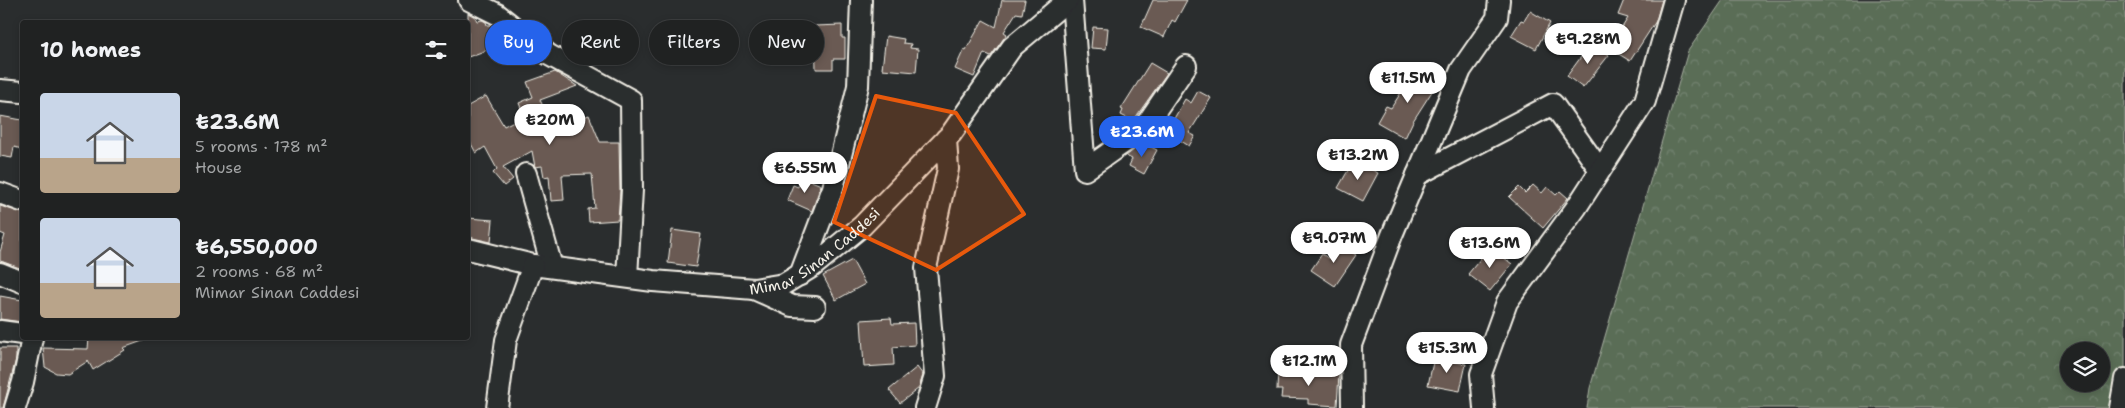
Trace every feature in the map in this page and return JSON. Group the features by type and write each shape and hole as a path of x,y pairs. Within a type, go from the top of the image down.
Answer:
{"street":[{"path":"469,0 497,14 549,55 631,100 632,190 627,277"},
{"path":"800,275 833,188 858,86 861,0"},
{"name":"Mimar Sinan Caddesi","path":"470,249 542,266 627,277 754,289 784,284 812,268 862,226 946,139 1012,47 1068,0"},
{"path":"1072,0 1085,170 1143,129 1186,66"},
{"path":"1352,408 1352,345 1392,235 1461,70 1497,18 1499,0"},
{"path":"1484,408 1481,374 1507,302 1576,208 1644,101 1674,0"},
{"path":"0,90 20,92"},
{"path":"1417,175 1553,104 1600,170"},
{"path":"925,408 936,376 926,268 948,170 946,139"},
{"path":"497,408 506,340 542,266 526,174"},
{"path":"0,193 20,199"},
{"path":"0,273 20,281"},
{"path":"754,289 792,306 815,307"},
{"path":"0,331 20,334"},
{"path":"15,408 23,382 32,340"},
{"path":"2120,408 2125,379"}],"highlighted area":[{"path":"876,96 956,113 1024,214 936,270 834,222"}],"green space":[{"path":"1723,0 2125,0 2125,408 1587,408 1590,388 1688,51"}],"building":[{"path":"1002,0 1025,0 1022,14 1016,13 1004,32 1007,34 991,56 984,53 974,77 955,69 964,49 966,50 983,20 996,27"},
{"path":"1153,0 1187,0 1175,22 1172,20 1164,37 1141,27"},
{"path":"1624,0 1662,0 1656,21 1630,61 1609,48 1628,18 1618,15"},
{"path":"1530,11 1550,23 1536,49 1511,36 1521,20 1524,21"},
{"path":"468,13 475,17 477,21 485,22 485,51 470,56 470,20 468,20"},
{"path":"842,25 842,38 845,38 845,59 833,59 833,69 816,69 816,65 824,65 824,26"},
{"path":"1093,27 1108,28 1106,49 1091,48"},
{"path":"886,36 904,39 903,43 911,44 910,48 918,49 916,72 882,69"},
{"path":"1592,42 1609,55 1583,88 1567,76"},
{"path":"1150,63 1167,73 1133,121 1121,115 1123,110 1121,109"},
{"path":"1417,68 1438,82 1413,121 1405,138 1377,122 1386,106 1391,108"},
{"path":"555,72 577,86 540,100 554,129 589,115 600,142 619,142 620,190 618,220 589,222 588,209 595,208 592,174 562,175 564,200 551,201 549,176 544,177 542,166 535,167 532,151 503,167 513,179 504,186 493,173 497,169 485,147 476,153 470,142 470,105 486,96 504,126 524,116 519,103 533,97 527,82"},
{"path":"1198,91 1211,98 1189,133 1195,136 1189,146 1159,127 1163,120 1171,124 1185,99 1191,103"},
{"path":"0,116 20,120 20,148 14,147 12,158 0,156"},
{"path":"1143,143 1157,150 1144,174 1129,166 1132,159 1126,156"},
{"path":"1354,160 1378,173 1363,201 1338,188"},
{"path":"802,177 821,185 812,211 787,200 793,185 798,187"},
{"path":"1533,185 1542,193 1547,187 1556,195 1560,191 1568,198 1543,228 1509,197 1519,187 1525,193"},
{"path":"0,206 20,212 20,268 0,261 0,252 5,235 0,233"},
{"path":"470,218 493,220 491,242 470,237"},
{"path":"672,230 701,234 696,267 668,263"},
{"path":"1338,243 1356,255 1335,286 1311,270 1322,254 1328,258"},
{"path":"1490,247 1512,264 1490,291 1468,274"},
{"path":"852,260 865,284 836,300 823,276"},
{"path":"0,296 20,300 20,322 0,319"},
{"path":"891,318 892,324 914,323 915,345 893,347 894,365 864,367 861,320"},
{"path":"89,340 145,340 123,348 125,350 93,370 88,361 68,374 56,373 45,367 43,348 88,349"},
{"path":"0,348 16,348 16,359 3,408 0,408"},
{"path":"1434,358 1466,364 1460,391 1428,385"},
{"path":"917,367 923,375 919,388 900,403 889,390"},
{"path":"1278,370 1339,374 1337,406 1308,404 1308,399 1281,398 1282,390 1277,390"}]}
